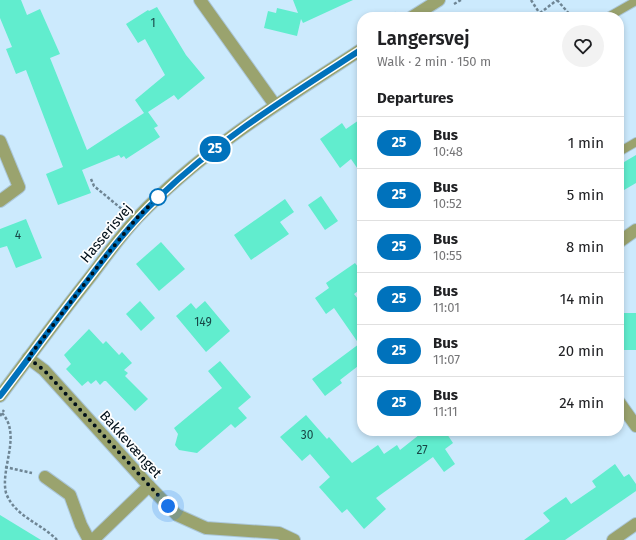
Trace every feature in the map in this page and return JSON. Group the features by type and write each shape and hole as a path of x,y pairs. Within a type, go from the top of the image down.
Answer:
{"street":[{"path":"200,0 275,105"},
{"path":"420,12 439,0"},
{"name":"Hasserisvej","path":"0,396 92,274 137,218 188,170 275,105 357,52"},
{"path":"0,141 19,187 0,201"},
{"path":"624,238 636,230"},
{"name":"Bakkevænget","path":"28,358 44,370 177,515 206,528 279,533 294,540"},
{"path":"624,409 636,426"},
{"path":"45,477 70,495 81,525 89,540"},
{"path":"93,540 149,486"},
{"path":"613,540 636,524"}],"lane":[{"path":"617,12 636,1"},
{"path":"624,149 636,142"}],"path":[{"path":"531,0 539,12"},
{"path":"542,12 557,0 568,12"},
{"path":"91,178 94,186 120,208"},
{"path":"6,407 1,415 6,418 9,429 9,451 5,466 4,484 11,503 21,514 57,540"},
{"path":"5,466 45,477"}],"building":[{"path":"0,0 21,0 27,15 40,9 60,54 50,58 87,150 144,113 135,100 165,75 145,39 138,43 126,24 148,10 149,11 157,7 186,55 205,78 178,100 174,95 148,112 158,126 154,128 160,137 126,159 124,156 121,158 119,155 82,170 91,193 58,205 46,174 63,167 26,70 16,74 6,49 12,47 0,18"},
{"path":"293,0 353,0 303,23 301,19 297,36 264,28 268,11 276,13 277,8 298,13"},
{"path":"357,121 357,168 351,159 340,168 320,139 342,123 346,129"},
{"path":"636,155 636,183 624,190 624,162"},
{"path":"321,196 338,221 325,230 308,205"},
{"path":"285,199 294,212 280,222 289,234 251,260 234,235"},
{"path":"26,219 42,258 16,268 7,246 0,248 0,229"},
{"path":"161,242 185,269 159,291 136,264"},
{"path":"355,263 357,266 357,292 354,294 357,298 357,341 334,308 326,314 315,298 329,288 326,283"},
{"path":"140,301 155,318 141,331 126,314"},
{"path":"205,301 230,331 206,352 176,316 191,303 196,309"},
{"path":"624,313 636,313 636,350 624,350"},
{"path":"89,329 103,344 106,341 119,355 122,352 132,363 124,370 128,373 125,376 148,399 135,411 106,381 100,385 96,380 91,384 88,381 82,386 66,369 71,364 64,355"},
{"path":"357,345 357,367 340,380 342,383 325,396 312,379"},
{"path":"220,361 251,397 238,408 247,418 235,428 231,424 197,453 179,450 175,445 178,434 174,428 222,388 208,371"},
{"path":"306,415 327,439 329,437 352,463 378,445 384,454 397,445 400,450 418,436 448,436 453,443 445,449 455,464 444,472 433,457 376,498 386,509 364,529 347,509 342,513 319,487 330,477 310,454 302,461 280,437"},
{"path":"615,464 624,477 629,474 636,484 636,491 565,540 524,540 550,521 543,513 566,497 571,504 596,487 592,481"},
{"path":"0,515 41,540 0,540"}],"bus line":[{"name":"25","path":"0,396 105,257 137,218 188,170 232,136 275,105 357,52"}],"route":[{"path":"158,197 137,218 105,257 28,358 44,370 168,506"}]}
